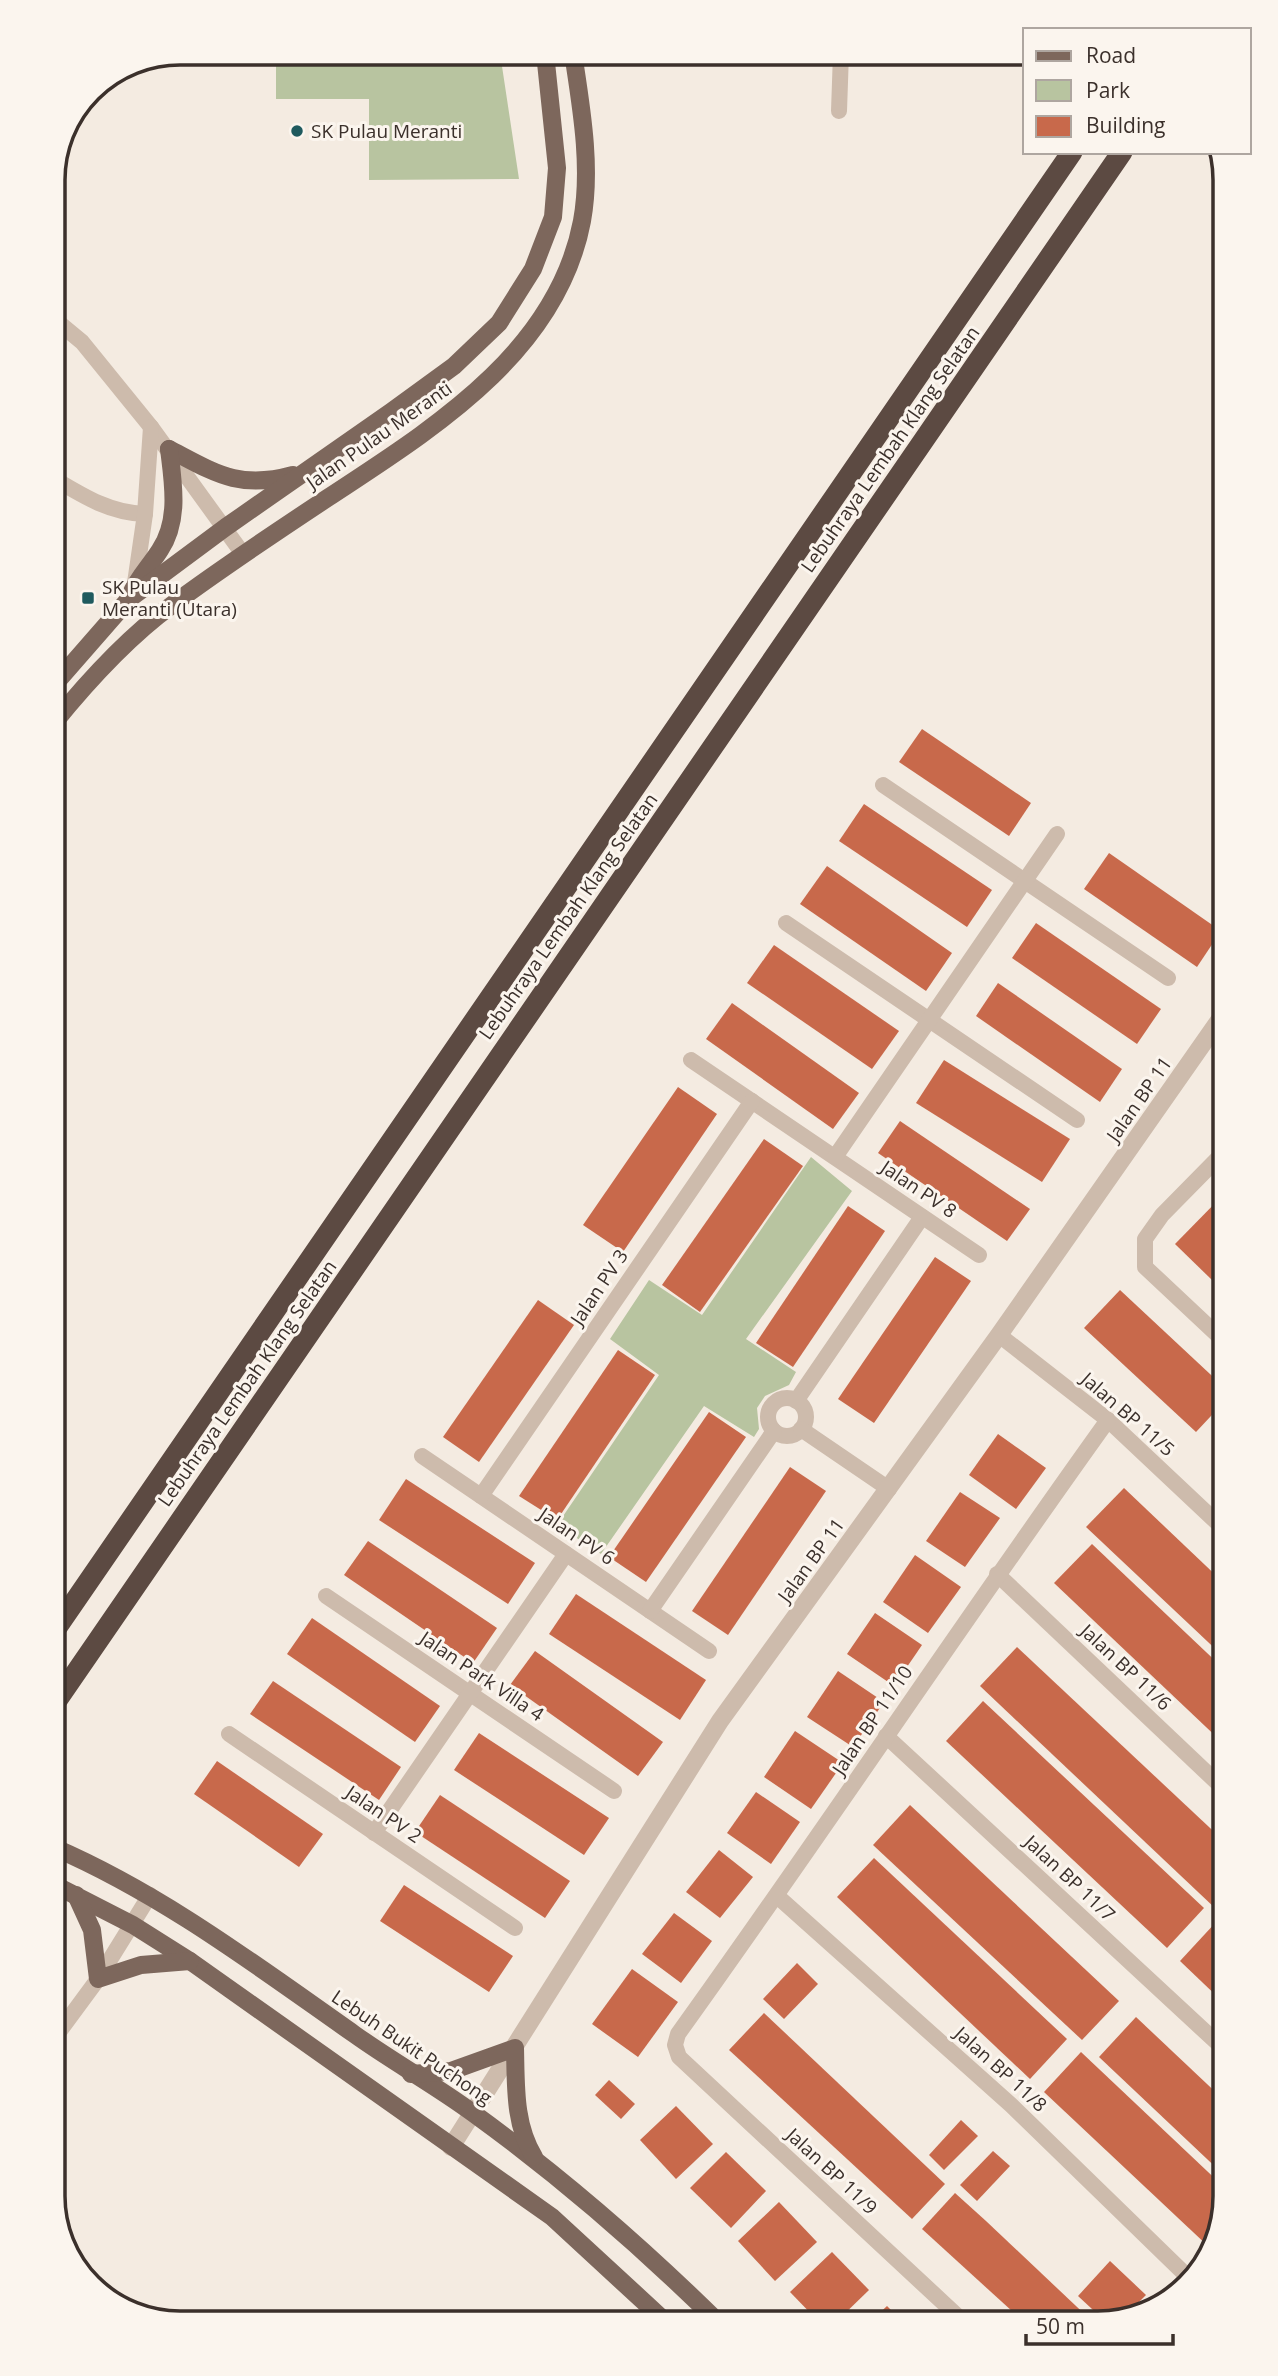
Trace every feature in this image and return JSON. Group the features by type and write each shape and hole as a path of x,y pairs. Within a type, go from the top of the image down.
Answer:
{"highway":[{"name":"Lebuhraya Lembah Klang Selatan","path":"65,1614 1071,154"},
{"name":"Lebuhraya Lembah Klang Selatan","path":"65,1687 1121,154"}],"main road":[{"name":"Jalan Pulau Meranti","path":"65,672 132,591 454,366 499,323 521,293 538,256 554,205 557,168 546,65"},
{"name":"Jalan Pulau Meranti","path":"65,711 126,644 169,607 243,554 414,441 467,398 520,346 545,312 563,280 582,221 586,172 574,65"},
{"path":"169,449 214,473 240,480 265,483 307,471"},
{"path":"132,591 161,549 171,527 174,491 169,449"},
{"name":"Lebuh Bukit Puchong","path":"65,1853 150,1895 411,2074 472,2112 674,2279 707,2311"},
{"path":"65,1890 133,1925 190,1961 552,2217 654,2311"},
{"path":"76,1895 92,1930 98,1979 141,1965 190,1961"},
{"path":"411,2074 451,2071 515,2048 518,2116 524,2141 539,2165"}],"street":[{"path":"839,111 841,65"},
{"path":"65,328 82,342 169,449 243,554"},
{"path":"132,591 145,514 151,427"},
{"path":"65,485 102,505 124,513 145,514"},
{"path":"883,785 1168,978"},
{"path":"835,1157 1057,834"},
{"path":"786,923 1077,1120"},
{"name":"Jalan BP 11","path":"451,2147 720,1721 1213,1036"},
{"name":"Jalan PV 8","path":"691,1060 979,1255"},
{"name":"Jalan PV 3","path":"481,1496 752,1101"},
{"path":"1213,1164 1162,1215 1145,1239 1145,1267 1213,1330"},
{"path":"796,1401 922,1217"},
{"name":"Jalan BP 11/5","path":"999,1335 1108,1420 1213,1518"},
{"path":"784,1398 796,1401 806,1414 801,1429 791,1435 774,1431 768,1420 774,1404 784,1398"},
{"name":"Jalan BP 11/10","path":"675,2045 678,2034 778,1896 997,1574 1108,1420"},
{"path":"801,1429 889,1489"},
{"path":"650,1611 774,1431"},
{"name":"Jalan PV 6","path":"422,1456 709,1651"},
{"path":"374,1833 566,1554"},
{"name":"Jalan BP 11/6","path":"997,1574 1213,1778"},
{"name":"Jalan Park Villa 4","path":"326,1596 614,1791"},
{"name":"Jalan PV 2","path":"229,1734 515,1928"},
{"name":"Jalan BP 11/7","path":"886,1736 1213,2038"},
{"path":"65,2023 98,1979 150,1895"},
{"name":"Jalan BP 11/8","path":"778,1896 1011,2105 1184,2273"},
{"name":"Jalan BP 11/9","path":"675,2045 679,2057 952,2311"}],"green space":[{"path":"276,65 502,65 519,179 369,180 369,99 276,99"},
{"path":"811,1157 852,1191 746,1339 796,1372 789,1385 765,1396 757,1408 759,1429 754,1437 704,1406 601,1554 557,1525 659,1375 610,1339 649,1280 702,1315"}],"building":[{"path":"922,729 1031,803 1009,836 899,762"},
{"path":"864,804 992,890 967,927 839,841"},
{"path":"1109,853 1213,925 1213,943 1197,967 1084,889"},
{"path":"827,866 952,953 926,991 800,904"},
{"path":"1036,923 1161,1009 1137,1044 1012,958"},
{"path":"774,945 899,1031 872,1069 747,983"},
{"path":"998,983 1122,1069 1100,1102 976,1016"},
{"path":"732,1003 859,1093 833,1129 706,1039"},
{"path":"944,1060 1070,1139 1042,1182 916,1103"},
{"path":"678,1087 717,1114 623,1252 583,1225"},
{"path":"900,1121 1030,1209 1007,1241 878,1153"},
{"path":"764,1139 803,1166 700,1312 662,1285"},
{"path":"1213,1205 1213,1279 1175,1244"},
{"path":"848,1206 885,1231 793,1367 756,1343"},
{"path":"935,1257 971,1281 874,1423 838,1399"},
{"path":"1120,1290 1213,1377 1213,1414 1196,1432 1084,1328"},
{"path":"538,1300 574,1325 479,1462 443,1437"},
{"path":"618,1350 655,1375 557,1520 519,1496"},
{"path":"709,1412 746,1437 646,1582 609,1557"},
{"path":"998,1434 1046,1468 1016,1509 969,1475"},
{"path":"790,1467 826,1491 728,1635 692,1611"},
{"path":"406,1479 535,1563 508,1604 379,1520"},
{"path":"1124,1488 1213,1573 1213,1647 1086,1527"},
{"path":"960,1492 1000,1518 965,1567 926,1541"},
{"path":"368,1541 497,1628 473,1663 344,1575"},
{"path":"1092,1544 1213,1659 1213,1734 1054,1583"},
{"path":"915,1555 961,1587 928,1633 883,1602"},
{"path":"576,1594 706,1680 680,1720 549,1634"},
{"path":"875,1613 922,1645 894,1686 847,1654"},
{"path":"312,1618 440,1706 415,1742 287,1654"},
{"path":"1017,1647 1213,1831 1213,1906 980,1686"},
{"path":"535,1651 663,1742 638,1776 510,1685"},
{"path":"838,1671 884,1702 853,1747 807,1717"},
{"path":"273,1681 401,1767 379,1800 250,1714"},
{"path":"983,1701 1204,1908 1167,1948 946,1741"},
{"path":"795,1731 843,1763 811,1809 764,1777"},
{"path":"479,1733 609,1818 584,1855 454,1770"},
{"path":"217,1761 323,1834 299,1867 194,1794"},
{"path":"756,1792 800,1822 771,1864 727,1833"},
{"path":"440,1795 570,1881 545,1918 415,1832"},
{"path":"910,1805 1119,2001 1082,2040 873,1845"},
{"path":"719,1850 753,1877 720,1918 686,1892"},
{"path":"874,1858 1067,2039 1030,2079 837,1897"},
{"path":"404,1885 513,1956 489,1992 380,1921"},
{"path":"674,1913 712,1941 681,1983 642,1954"},
{"path":"1213,1925 1213,1993 1180,1961"},
{"path":"797,1963 818,1984 784,2019 763,1999"},
{"path":"632,1969 678,2002 638,2057 592,2024"},
{"path":"764,2013 945,2184 912,2219 729,2050"},
{"path":"1136,2017 1213,2090 1213,2165 1099,2057"},
{"path":"1081,2052 1213,2177 1212,2211 1203,2242 1044,2092"},
{"path":"609,2080 635,2104 621,2119 595,2095"},
{"path":"676,2106 713,2144 676,2179 640,2140"},
{"path":"961,2120 978,2136 944,2170 929,2155"},
{"path":"993,2151 1010,2166 977,2201 960,2185"},
{"path":"726,2152 766,2191 731,2228 690,2188"},
{"path":"955,2193 1081,2311 1012,2311 922,2229"},
{"path":"779,2202 817,2242 775,2281 738,2241"},
{"path":"832,2252 869,2290 847,2311 808,2311 790,2292"},
{"path":"1110,2261 1146,2295 1136,2305 1098,2311 1094,2311 1078,2296"}],"place":[{"name":"SK Pulau Meranti","path":"297,131"},
{"name":"SK Pulau Meranti (Utara)","path":"88,598"}]}
